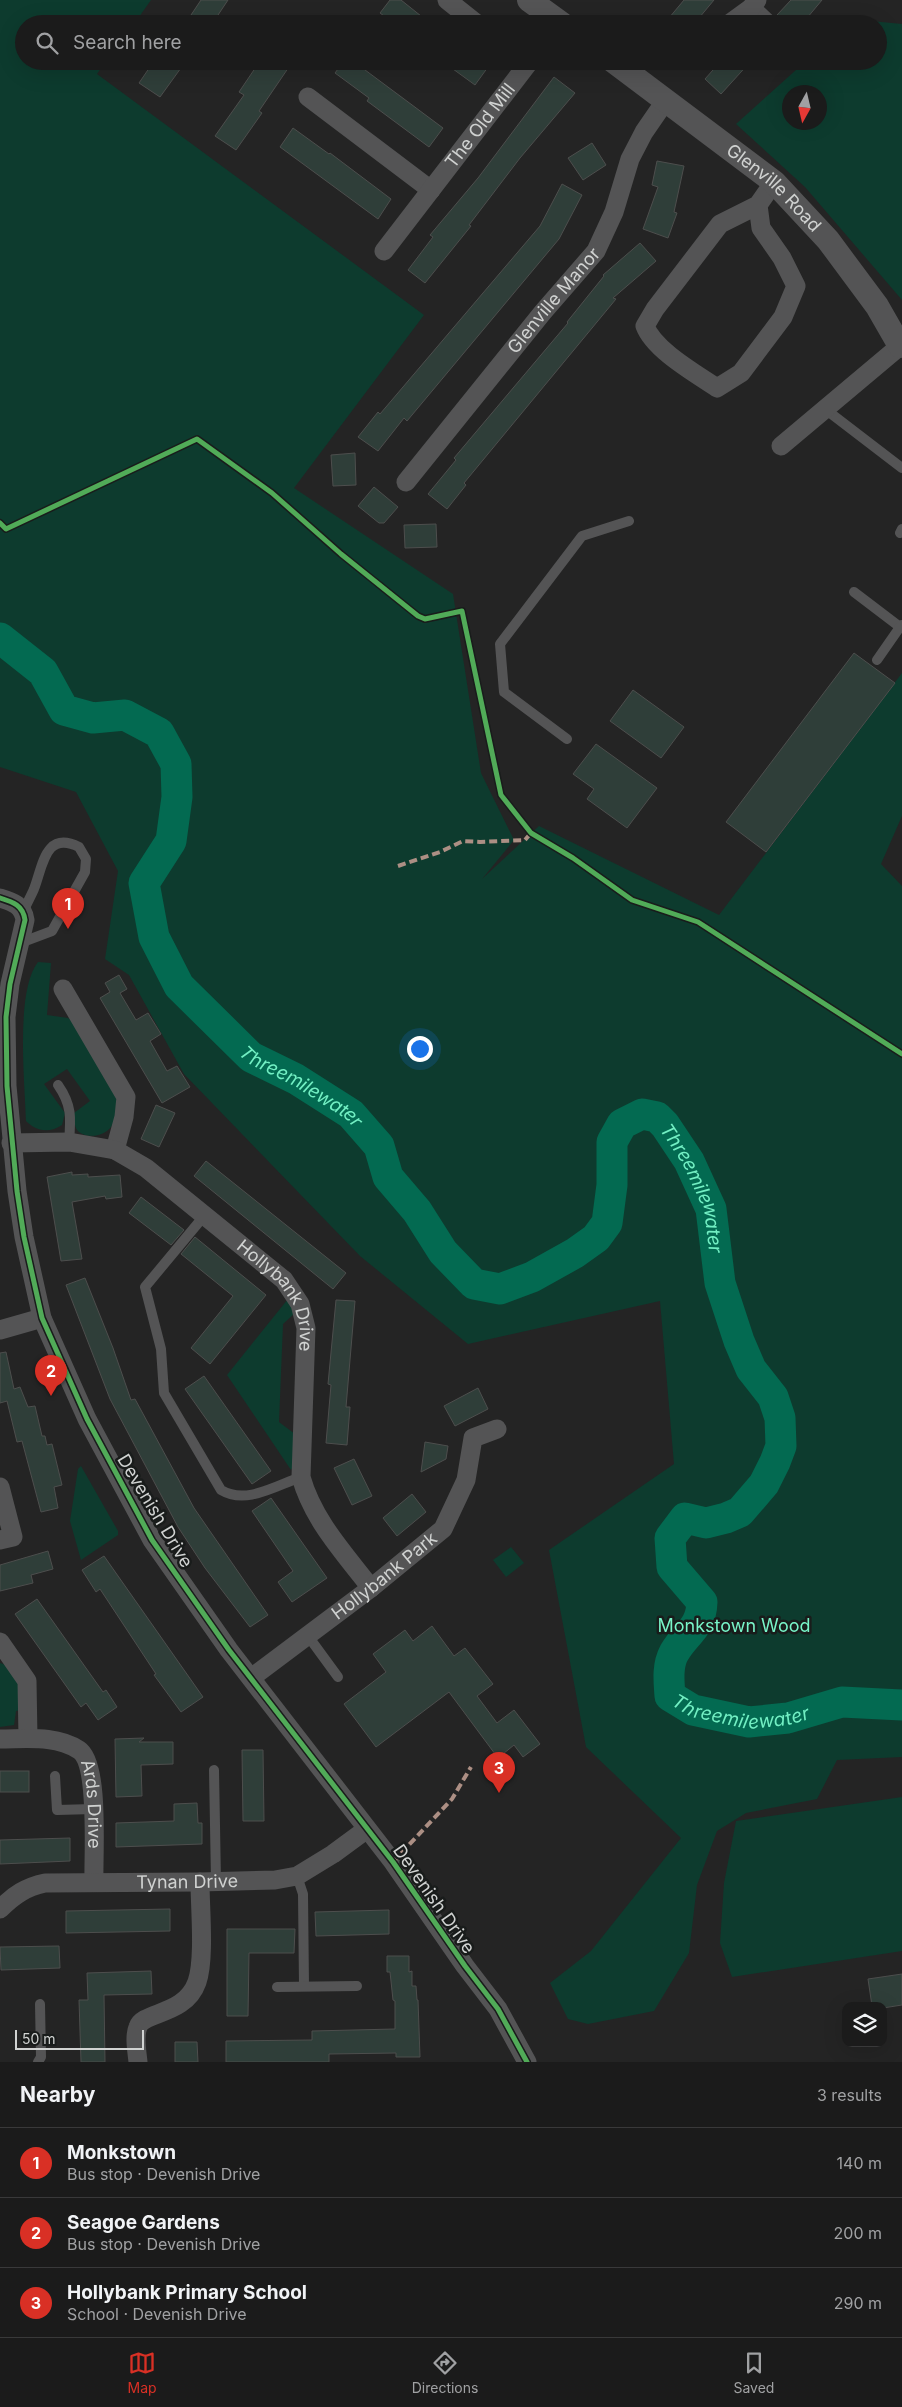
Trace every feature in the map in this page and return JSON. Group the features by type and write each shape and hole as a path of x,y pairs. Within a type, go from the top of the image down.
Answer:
{"street":[{"path":"447,0 466,15"},
{"path":"529,0 550,15"},
{"path":"740,15 754,4 762,15"},
{"name":"The Old Mill","path":"384,251 522,70"},
{"name":"Glenville Road","path":"625,70 774,182 828,240 877,306 901,345"},
{"path":"308,97 431,190"},
{"name":"Glenville Manor","path":"406,482 543,312 596,251 614,212 630,159 644,132 666,100"},
{"path":"758,205 760,228 782,258 796,286 783,317 741,373 716,388 669,354 648,333 645,326 655,309 720,224 758,205 774,182"},
{"path":"781,446 901,345"},
{"path":"0,898 19,905 24,910"},
{"name":"Devenish Drive","path":"24,910 25,920 10,984 6,1017 7,1086 11,1142 24,1237 42,1318 87,1419 152,1540 251,1678 393,1862 465,1966 498,2009 523,2055"},
{"path":"63,989 126,1097 124,1116 115,1150"},
{"name":"Hollybank Drive","path":"11,1142 69,1142 115,1150 146,1168 284,1280 300,1304 306,1328 301,1477 318,1519 371,1588"},
{"path":"0,1330 42,1318"},
{"name":"Hollybank Park","path":"251,1678 371,1588 444,1529 466,1480 474,1438 497,1429"},
{"path":"0,1487 13,1537 0,1540"},
{"path":"1,1646 27,1681 28,1738"},
{"name":"Ards Drive","path":"0,1739 28,1738 58,1741 81,1751 89,1764 93,1809 94,1882"},
{"name":"Tynan Drive","path":"0,1909 12,1897 29,1887 45,1884 275,1880 297,1876 333,1854 367,1829"},
{"path":"138,2062 138,2027 144,2018 171,2011 188,1998 197,1982 208,1881"}],"lane":[{"path":"825,409 902,468"},
{"path":"567,739 504,692 500,644 582,536 629,521"},
{"path":"854,592 901,626 877,660"},
{"path":"20,943 52,931 85,872 86,859 79,847 63,842 56,844 46,852 34,888 24,910"},
{"path":"58,1085 68,1099 69,1142"},
{"path":"204,1216 145,1287 161,1349 164,1393 221,1490 231,1496 246,1497 301,1477"},
{"path":"308,1636 338,1677"},
{"path":"208,1881 214,1770"},
{"path":"55,1776 57,1810 93,1809"},
{"path":"297,1876 303,1894 304,1986"},
{"path":"277,1987 357,1986"},
{"path":"38,2062 41,2057 40,2004"}],"green space":[{"name":"Monkstown Wood","path":"0,0 151,0 140,15 15,15 15,70 100,70 97,74 424,315 294,488 453,594 481,773 514,840 482,879 539,826 719,915 902,673 902,816 881,864 902,886 902,1757 837,1760 817,1799 746,1813 717,1831 697,1885 689,1953 654,2011 588,2024 568,2019 550,1983 591,1951 681,1838 586,1747 549,1550 674,1464 660,1301 468,1344 360,1256 184,1074 129,975 105,959 118,871 76,792 0,767"},
{"path":"887,23 902,24 902,300 805,187 736,124 796,70 887,70"},
{"path":"38,962 51,963 47,1015 68,1018 76,1024 120,1101 111,1127 104,1133 96,1136 83,1134 76,1128 74,1113 90,1101 67,1069 44,1084 65,1113 62,1125 57,1128 44,1130 30,1125 26,1121 23,1062 24,1015 26,994 31,976"},
{"path":"288,1299 295,1313 283,1324 279,1422 295,1434 294,1465 291,1470 227,1375"},
{"path":"81,1466 118,1531 118,1535 81,1560 70,1521 78,1469"},
{"path":"511,1547 524,1563 506,1577 493,1560"},
{"path":"0,1663 12,1670 16,1676 20,1689 21,1710 16,1711 14,1725 0,1727"},
{"path":"902,1797 902,1951 732,1977 720,1943 724,1883 736,1821"}],"building":[{"path":"201,0 228,0 218,15 191,15"},
{"path":"390,0 401,0 420,15 383,15 380,13"},
{"path":"684,0 714,0 702,15 672,15"},
{"path":"791,0 822,0 810,15 777,15"},
{"path":"148,70 180,70 160,97 139,83"},
{"path":"254,70 287,70 259,111 262,113 236,150 215,136 244,95 239,92"},
{"path":"337,70 365,70 443,128 429,147 367,101 369,98 335,73"},
{"path":"454,70 486,70 475,85"},
{"path":"713,70 743,70 721,94 705,79"},
{"path":"554,77 575,93 520,158 469,225 471,226 425,283 408,270 433,237 430,235 478,178"},
{"path":"293,128 391,199 378,219 280,147"},
{"path":"592,143 606,165 583,180 568,158"},
{"path":"657,161 684,166 674,212 677,213 668,238 643,229 658,187 652,185"},
{"path":"562,184 582,195 559,239 407,421 404,418 378,451 358,437 378,412 380,414 540,226"},
{"path":"640,243 656,261 613,298 616,299 464,483 466,485 447,509 428,494 456,460 454,458 568,323 603,275"},
{"path":"355,453 356,485 333,486 331,455"},
{"path":"374,487 398,507 384,523 379,523 358,506"},
{"path":"436,524 437,547 405,548 404,525"},
{"path":"854,653 895,683 766,852 726,822"},
{"path":"633,690 684,727 661,758 610,721"},
{"path":"596,744 657,788 627,828 587,799 594,789 573,774"},
{"path":"119,975 127,989 120,993 136,1020 148,1013 161,1034 150,1041 167,1071 177,1066 190,1087 162,1103 100,998 110,992 105,983"},
{"path":"156,1105 175,1113 159,1147 141,1139"},
{"path":"206,1161 346,1273 333,1289 194,1176"},
{"path":"72,1172 72,1175 88,1174 88,1177 120,1175 122,1197 106,1199 105,1196 72,1202 82,1259 61,1261 47,1177"},
{"path":"141,1197 184,1230 171,1245 129,1213"},
{"path":"195,1237 266,1295 210,1364 191,1348 233,1296 181,1254"},
{"path":"85,1278 113,1348 131,1400 135,1399 194,1508 268,1615 250,1627 205,1568 178,1527 110,1399 66,1285"},
{"path":"336,1300 355,1301 346,1407 350,1407 347,1445 326,1443 331,1385 328,1384"},
{"path":"6,1352 14,1389 20,1387 28,1407 35,1406 42,1436 45,1436 47,1445 52,1444 62,1485 54,1487 58,1508 41,1512 22,1441 17,1442 7,1401 0,1403 0,1353"},
{"path":"204,1376 271,1471 252,1484 185,1389"},
{"path":"478,1388 488,1409 455,1426 444,1406"},
{"path":"425,1442 448,1446 446,1459 421,1472"},
{"path":"354,1459 372,1496 352,1505 334,1468"},
{"path":"412,1494 426,1512 397,1536 383,1518"},
{"path":"271,1498 327,1578 292,1602 278,1582 293,1571 252,1511"},
{"path":"48,1551 53,1569 31,1575 33,1583 0,1591 0,1565"},
{"path":"104,1556 203,1697 181,1712 154,1675 156,1674 100,1589 96,1592 82,1570"},
{"path":"37,1599 103,1692 106,1690 117,1707 98,1720 86,1703 81,1707 15,1614"},
{"path":"432,1626 454,1656 465,1648 493,1684 477,1696 497,1723 514,1710 540,1744 523,1757 514,1745 498,1758 449,1692 376,1747 344,1704 386,1672 373,1654 405,1630 413,1641"},
{"path":"144,1738 139,1742 173,1742 173,1764 141,1765 142,1796 116,1797 115,1739"},
{"path":"242,1750 263,1750 264,1821 243,1821"},
{"path":"0,1771 29,1771 29,1792 0,1792"},
{"path":"197,1803 198,1823 202,1823 202,1844 116,1847 116,1823 174,1821 174,1804"},
{"path":"70,1838 70,1861 0,1864 0,1840"},
{"path":"170,1909 170,1931 66,1933 66,1911"},
{"path":"389,1910 389,1934 316,1936 315,1912"},
{"path":"227,1929 295,1929 294,1953 249,1953 248,2016 227,2016"},
{"path":"59,1946 60,1968 1,1970 0,1947"},
{"path":"387,1956 409,1956 409,1972 412,1971 412,1986 416,1986 418,2000 420,2057 396,2057 396,2053 329,2054 329,2062 226,2062 226,2041 312,2040 312,2031 395,2029 395,2001 393,2000 390,1972 387,1972"},
{"path":"151,1971 152,1994 104,1995 105,2062 81,2062 79,2000 88,2000 87,1973"},
{"path":"902,1974 902,2005 887,2007 887,2002 871,2002 868,1979"},
{"path":"175,2042 197,2042 198,2062 175,2062"}],"waterway":[{"name":"Threemilewater","path":"0,638 43,672 64,710 93,718 125,715 159,733 176,764 177,797 171,841 144,883 154,937 179,986 251,1057 296,1079 351,1114 379,1146 388,1177 417,1211 443,1252 474,1284 500,1289 532,1277 575,1253 596,1238 607,1223 612,1185 612,1142 622,1124 642,1114 657,1117 665,1125 689,1161 711,1209 720,1283 739,1341 751,1369 773,1397 780,1418 781,1446 764,1484 740,1512 706,1523 685,1518 670,1538 672,1567 702,1602 696,1624 674,1653 670,1663 670,1696 693,1710 749,1722 788,1718 842,1702 902,1705"}],"marked path":[{"path":"398,866 440,852 463,841 525,840 531,833"},
{"path":"393,1862 452,1799 471,1767"}],"cycle path":[{"path":"0,523 6,529 197,439 272,493 341,554 418,616 425,619 462,611 501,795 531,833 573,858 632,900 698,922 902,1054"},
{"path":"0,898 20,908 25,920 10,984 6,1017 7,1086 17,1191 24,1237 42,1318 87,1419 152,1540 229,1650 393,1862 465,1966 498,2009 527,2062"}],"place":[{"name":"Monkstown","path":"68,929"},
{"name":"Seagoe Gardens","path":"51,1396"},
{"name":"Hollybank Primary School","path":"499,1793"}]}
